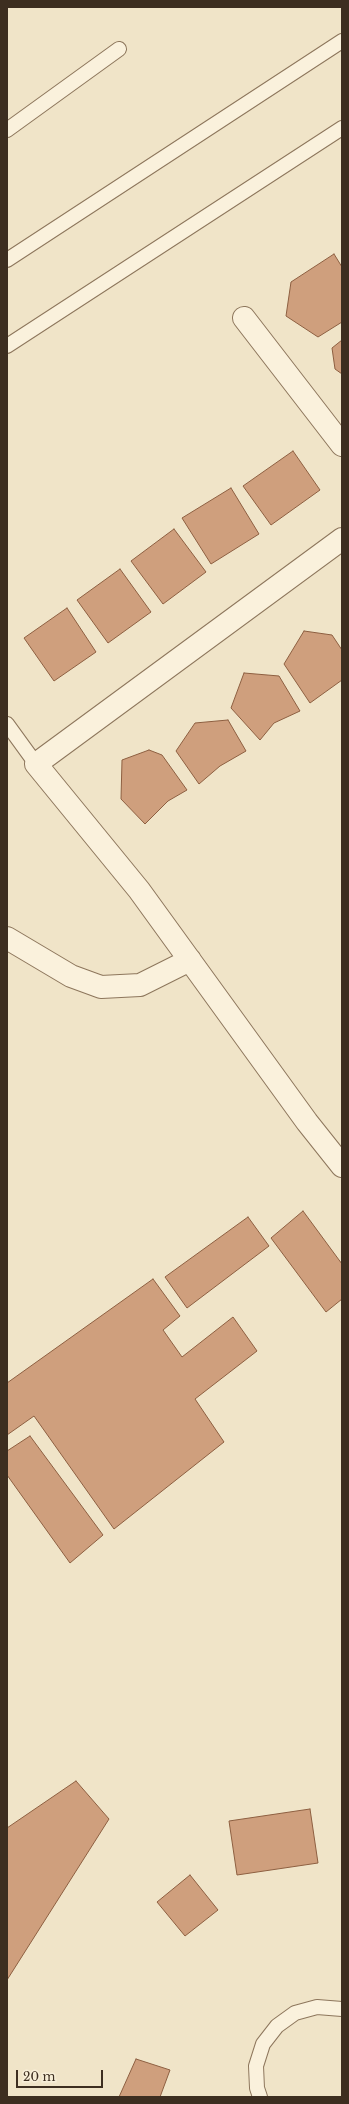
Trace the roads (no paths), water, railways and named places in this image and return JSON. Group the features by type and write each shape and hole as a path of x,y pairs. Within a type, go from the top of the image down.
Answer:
{"street":[{"path":"244,318 342,445"},
{"path":"342,539 36,764 139,890 307,1122 342,1166"},
{"path":"7,938 71,976 100,987 140,985 190,960"}],"lane":[{"path":"7,260 342,41"},
{"path":"7,130 119,49"},
{"path":"7,346 342,128"},
{"path":"7,724 36,764"},
{"path":"260,2097 257,2088 256,2066 263,2044 277,2026 295,2013 317,2007 342,2009"}]}
